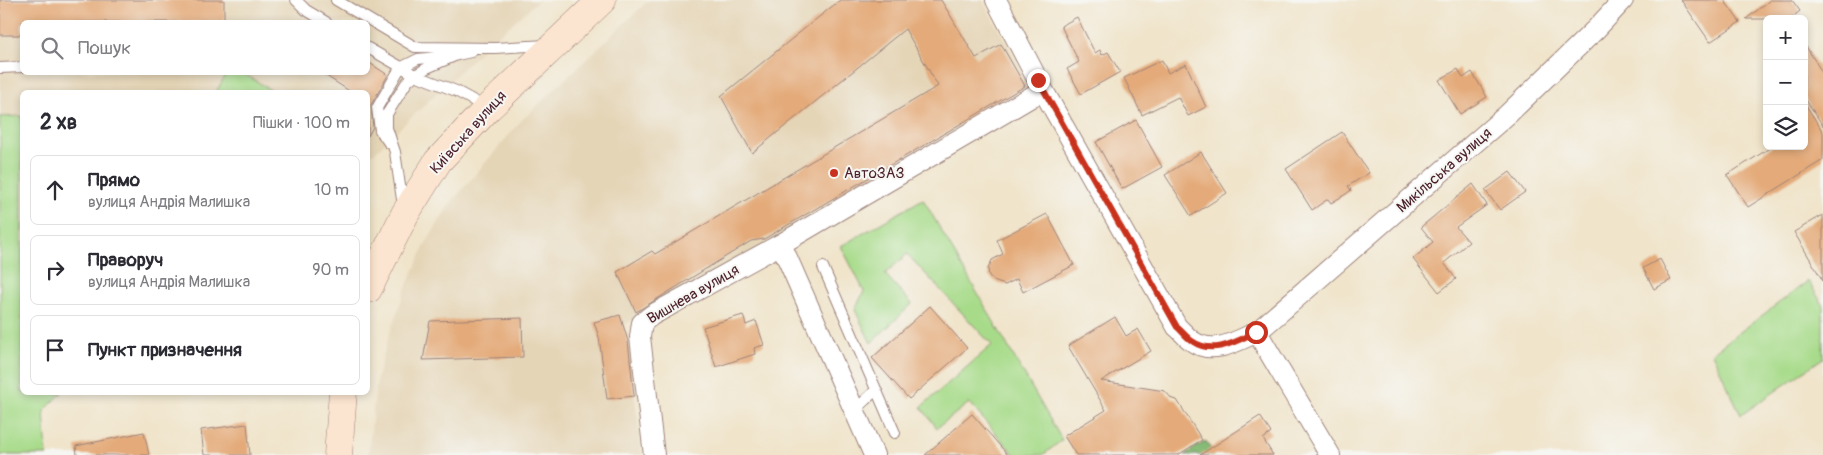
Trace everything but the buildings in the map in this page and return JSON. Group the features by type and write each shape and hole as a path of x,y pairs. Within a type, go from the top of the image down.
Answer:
{"main road":[{"name":"Київська вулиця","path":"370,285 404,214 438,161 553,44 602,0"},
{"path":"338,455 343,395"}],"street":[{"name":"Микільська вулиця","path":"996,0 1043,90 1177,327 1192,342 1207,347 1226,346 1256,332 1508,114 1598,28 1624,0"},
{"path":"874,455 781,244 1043,90"},
{"name":"Вишнева вулиця","path":"654,455 640,337 642,323 652,315 781,244"},
{"path":"1256,332 1330,455"}],"lane":[{"path":"296,0 306,10 323,20"},
{"path":"336,0 415,46 484,48 553,44"},
{"path":"395,152 380,130 377,108 400,68 418,59 457,55 484,48"},
{"path":"370,49 400,68 456,91 488,108"},
{"path":"404,214 395,152 387,128 387,114 407,82 415,75 457,55"},
{"path":"0,68 20,68"},
{"path":"823,267 895,433"},
{"path":"855,410 876,390"}],"shaded area":[{"path":"0,0 539,0 484,48 373,154 370,153 370,90 271,90 246,75 370,75 370,20 20,20 20,75 226,75 217,90 20,90 20,116 0,117"},
{"path":"649,0 982,0 1032,89 623,325 629,352 642,455 368,455 377,378 389,335 407,285 426,243 450,204 520,122"}],"green space":[{"path":"226,75 246,75 271,90 217,90"},
{"path":"20,116 20,395 60,395 44,411 47,455 0,455 0,117"},
{"path":"923,199 1062,440 1043,455 1015,455 969,403 937,428 921,407 992,345 907,254 885,274 912,304 871,343 855,310 864,291 841,246"},
{"path":"1808,281 1823,305 1823,358 1741,415 1712,353"},
{"path":"1206,441 1214,455 1184,455"}],"place":[{"name":"АвтоЗАЗ","path":"834,173"}],"route":[{"path":"1038,80 1177,327 1192,342 1207,347 1226,346 1256,332"}]}
